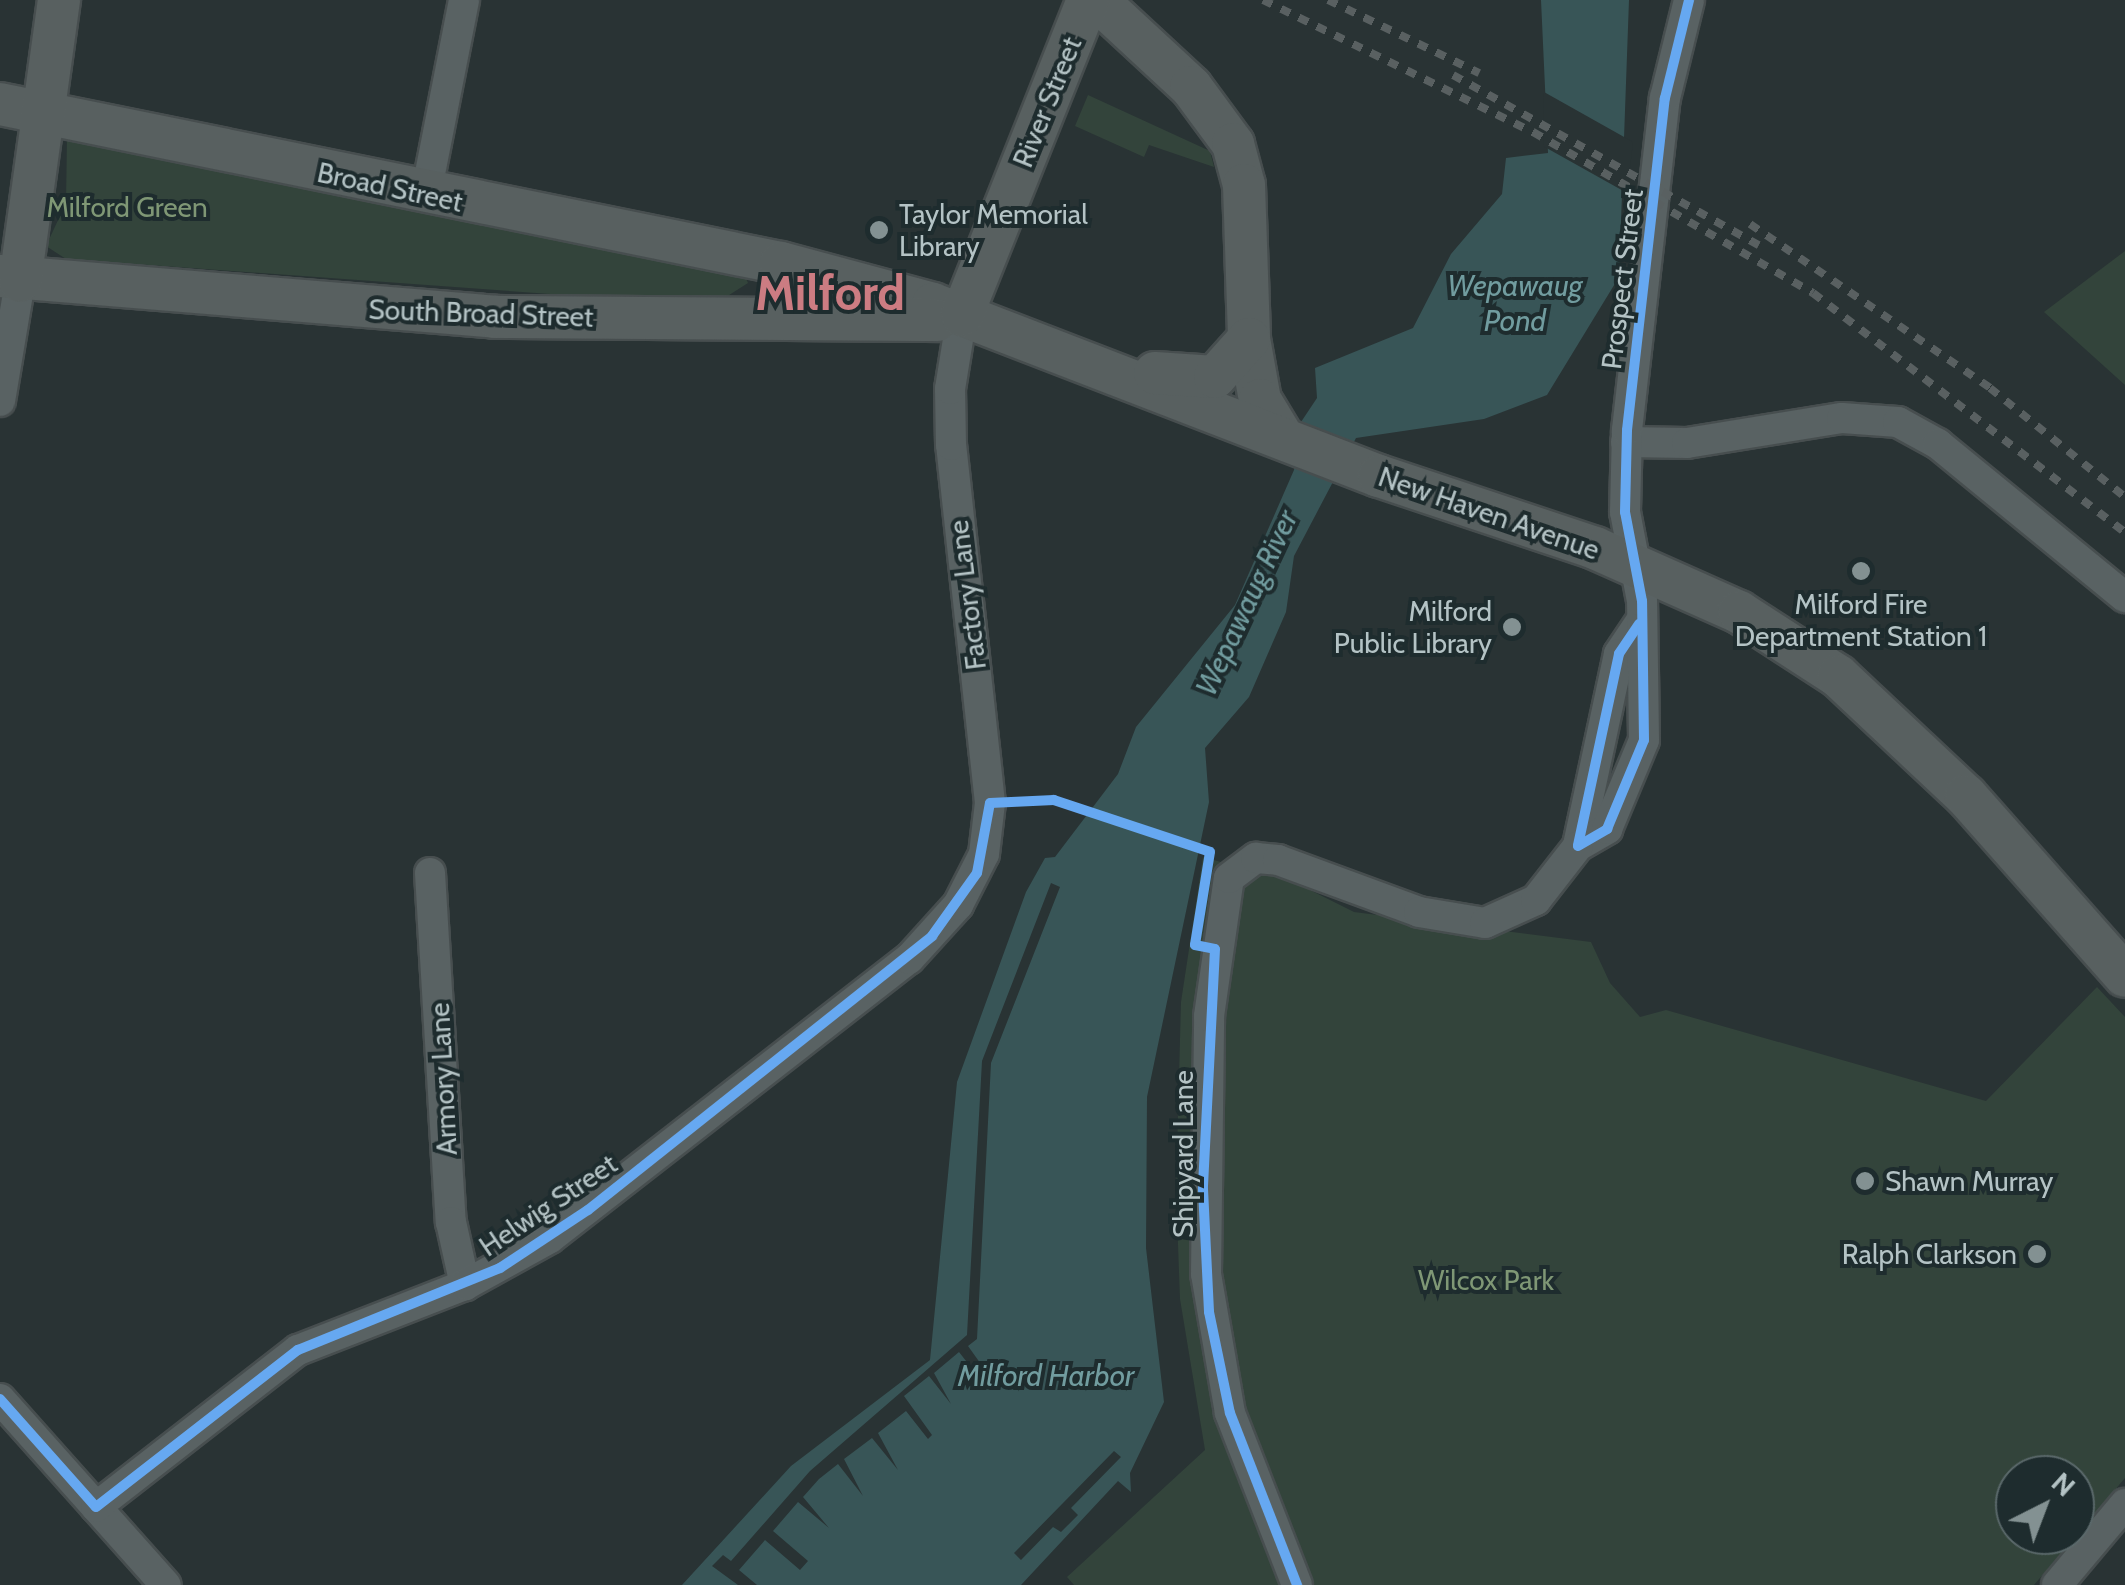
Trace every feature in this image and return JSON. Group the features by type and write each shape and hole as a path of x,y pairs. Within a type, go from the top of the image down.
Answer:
{"main road":[{"path":"10,278 59,0"},
{"name":"River Street","path":"962,316 1088,0"},
{"path":"1097,0 1191,87 1233,144 1244,185 1248,339 1260,400 1289,440"},
{"name":"Broad Street","path":"0,104 426,194 781,263 962,316"},
{"path":"765,320 781,263"},
{"name":"South Broad Street","path":"10,278 495,317 765,320 962,316"},
{"name":"New Haven Avenue","path":"962,316 1114,369 1353,466 1636,566 1739,612 1889,718 2125,976"},
{"path":"1114,369 1204,380 1224,372 1248,339"}],"street":[{"path":"426,194 464,0"},
{"name":"Prospect Street","path":"1636,566 1625,512 1626,442 1665,98 1689,0"},
{"path":"0,401 10,278"},
{"name":"Factory Lane","path":"962,316 950,416 989,786 977,873"},
{"path":"1626,442 1687,443 1842,418 1898,422 1938,444 2125,597"},
{"name":"Shipyard Lane","path":"1297,1585 1230,1413 1208,1293 1204,1102 1215,949 1228,878 1256,858 1278,860 1419,912 1485,923 1536,900 1578,846 1619,654 1639,624 1636,566"},
{"name":"Armory Lane","path":"430,872 451,1222 465,1284"},
{"name":"Helwig Street","path":"96,1507 298,1350 465,1284 588,1210 910,959 977,873"},
{"path":"0,1399 166,1585"},
{"path":"2056,1585 2119,1524"}],"green space":[{"path":"1088,95 1210,151 1214,167 1149,145 1144,157 1075,126"},
{"name":"Milford Green","path":"67,136 745,276 748,283 726,297 592,297 66,259 46,246 66,203"},
{"path":"2125,251 2125,385 2044,312"},
{"name":"Wilcox Park","path":"1203,857 1296,883 1354,912 1591,942 1610,983 1640,1017 1666,1010 1986,1101 2097,987 2125,1017 2125,1478 2095,1513 2095,1455 1995,1455 1995,1555 2060,1555 2034,1585 1074,1585 1067,1577 1205,1450 1180,1299 1176,1190 1181,1002"}],"water":[{"name":"Milford Harbor","path":"1541,0 1629,0 1619,277 1547,395 1484,419 1356,438 1294,556 1286,612 1249,697 1205,748 1209,802 1147,1097 1146,1248 1164,1402 1130,1473 1131,1492 1118,1481 1021,1585 682,1585 791,1466 930,1360 957,1082 1026,892 1045,858 1055,857 1118,774 1136,727 1235,605 1294,470 1301,422 1317,398 1315,368 1413,328 1451,254 1502,194 1506,158 1548,153"}],"pier":[{"path":"1544,92 1633,142 1627,193 1543,146"},
{"path":"1051,883 1060,887 991,1063 977,1339 968,1346 988,1374 981,1380 959,1352 934,1373 951,1404 929,1376 904,1396 932,1435 928,1439 906,1411 878,1433 898,1470 872,1438 844,1459 863,1496 838,1464 803,1497 829,1528 798,1502 773,1531 808,1561 800,1570 765,1540 739,1570 757,1585 738,1585 712,1566 723,1555 731,1561 810,1471 967,1335 982,1061"},
{"path":"1114,1451 1121,1457 1071,1508 1078,1515 1061,1532 1053,1527 1021,1560 1014,1553"}],"railway":[{"path":"1263,0 1533,132 1813,293 2125,532"},
{"path":"1328,0 1479,73"},
{"path":"1453,75 1759,245"},
{"path":"1750,224 1990,388 2125,497"}],"cycle path":[{"path":"1639,624 1619,654 1578,846 1607,829 1644,740 1642,601 1625,512 1627,430 1665,98 1689,0"},
{"path":"0,1399 96,1507 298,1350 500,1268 588,1210 932,936 977,873 990,803 1054,800 1210,852 1195,945 1215,949 1203,1189 1209,1312 1230,1413 1297,1585"}],"place":[{"name":"Taylor Memorial Library","path":"879,230"},
{"name":"Milford Fire Department Station 1","path":"1861,571"},
{"name":"Milford Public Library","path":"1512,627"},
{"name":"Shawn Murray","path":"1865,1181"},
{"name":"Ralph Clarkson","path":"2037,1254"}],"district":[{"name":"Milford","path":"830,294"}],"water label":[{"name":"Wepawaug Pond","path":"1515,303"},
{"name":"Wepawaug River","path":"1247,603"}]}
